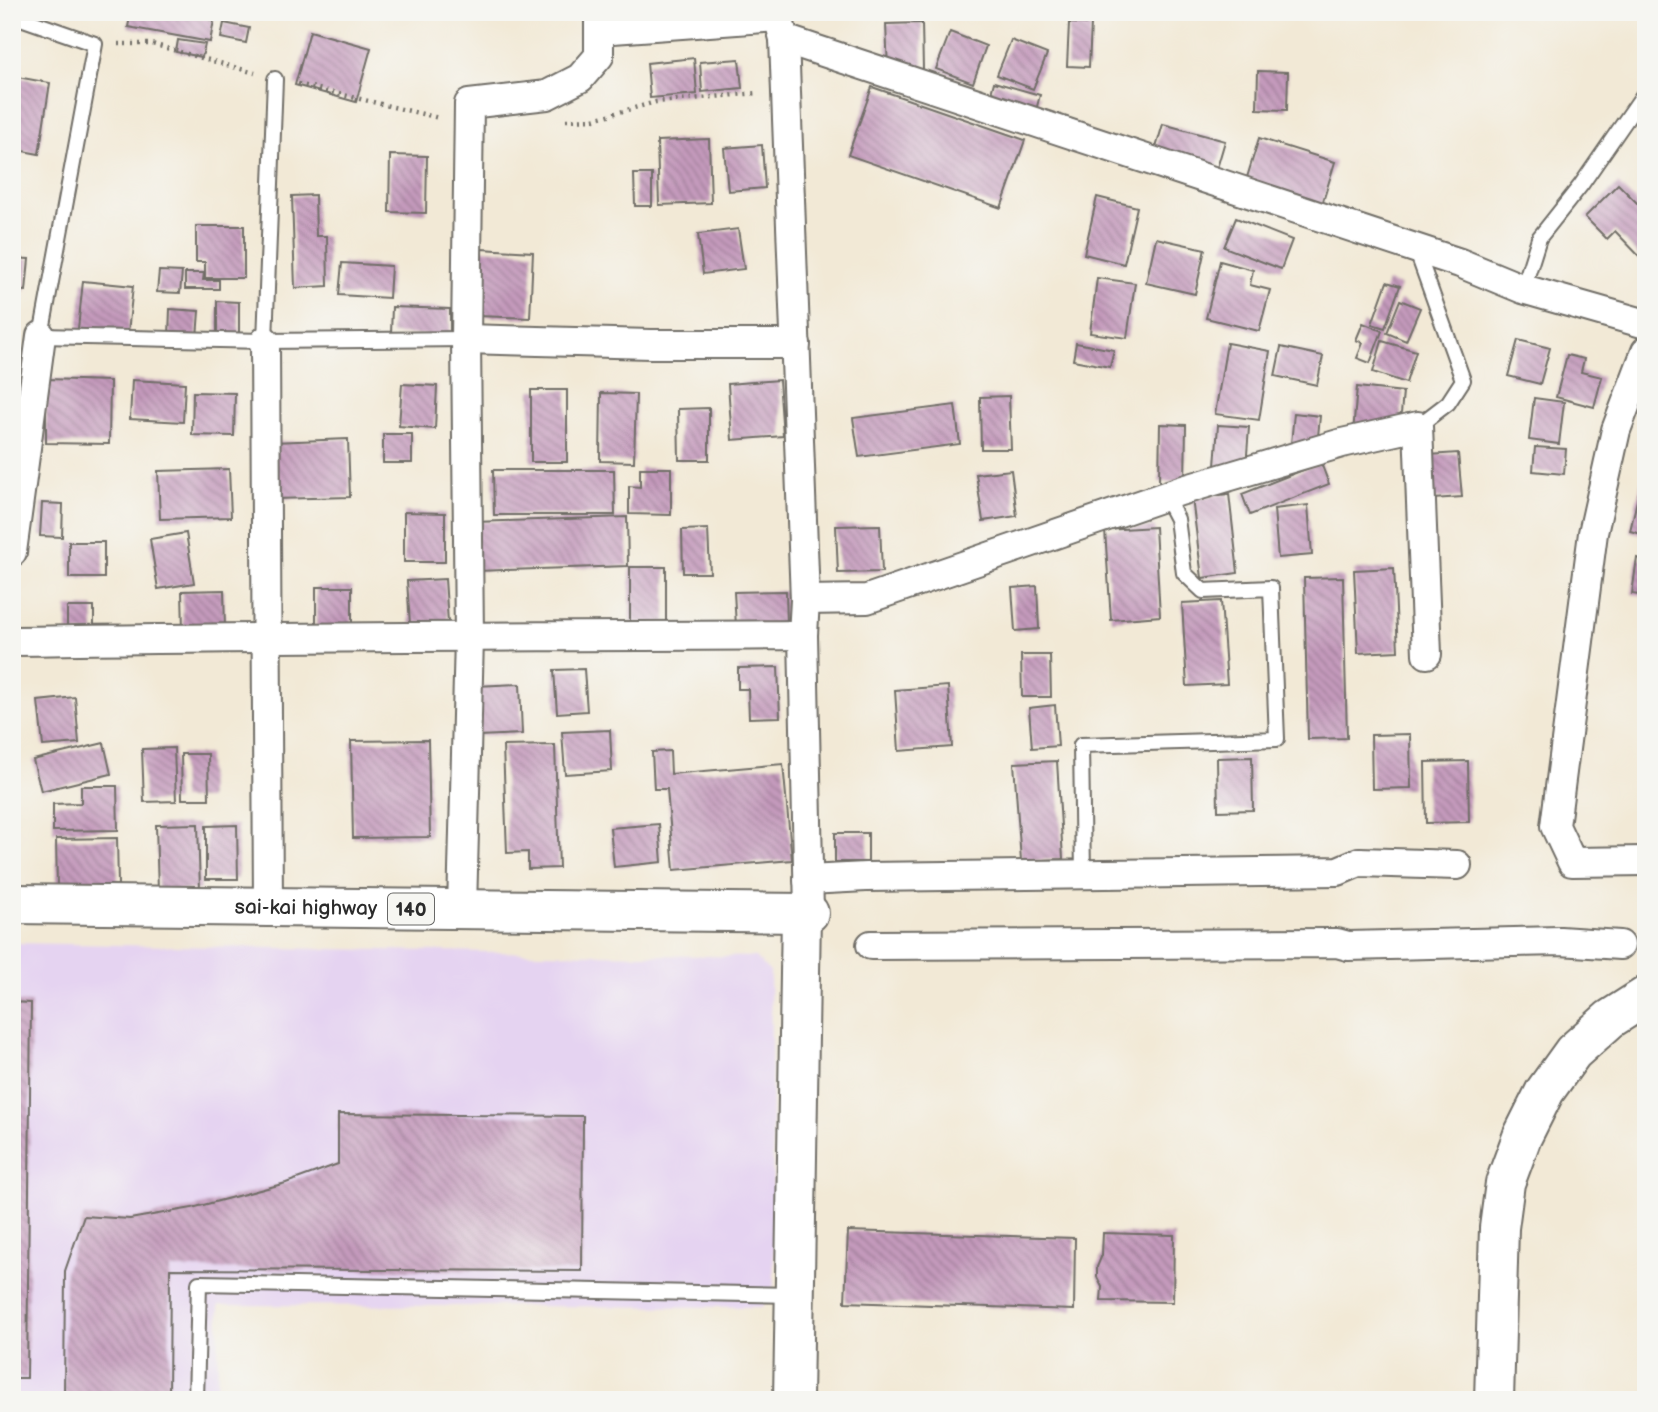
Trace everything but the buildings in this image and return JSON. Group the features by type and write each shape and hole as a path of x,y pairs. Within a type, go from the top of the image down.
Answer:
{"main road":[{"name":"sai-kai highway","path":"12,904 462,909 806,902"},
{"path":"793,1400 806,902"},
{"path":"1494,1400 1499,1228 1505,1183 1522,1137 1545,1091 1573,1052 1610,1019 1646,996"}],"street":[{"path":"462,909 469,638 466,339 469,104 547,95 580,78 599,56 599,21 780,23 1523,289 1646,324"},
{"path":"780,23 805,600 803,635 806,902 1083,874 1338,871 1359,862 1457,865"},
{"path":"12,552 41,337"},
{"path":"466,339 651,344 796,344"},
{"path":"265,341 268,907"},
{"path":"1646,351 1616,430 1593,533 1555,826 1572,862 1646,860"},
{"path":"805,600 867,599 1165,496 1342,443 1418,426 1427,654"},
{"path":"12,641 268,636 469,638 803,635"},
{"path":"871,945 1337,943 1348,946 1560,941 1620,945"}],"lane":[{"path":"12,15 95,44 41,337 265,341 466,339"},
{"path":"265,341 275,79"},
{"path":"1523,289 1539,238 1581,185 1646,91"},
{"path":"1416,249 1463,380 1448,403 1418,426"},
{"path":"1083,874 1081,745 1277,739 1271,588 1203,591 1184,573 1177,519 1165,496"},
{"path":"196,1400 200,1283 794,1295"}],"shaded area":[{"path":"12,943 755,957 770,972 774,1285 762,1307 219,1305 217,1400 12,1400"}]}
